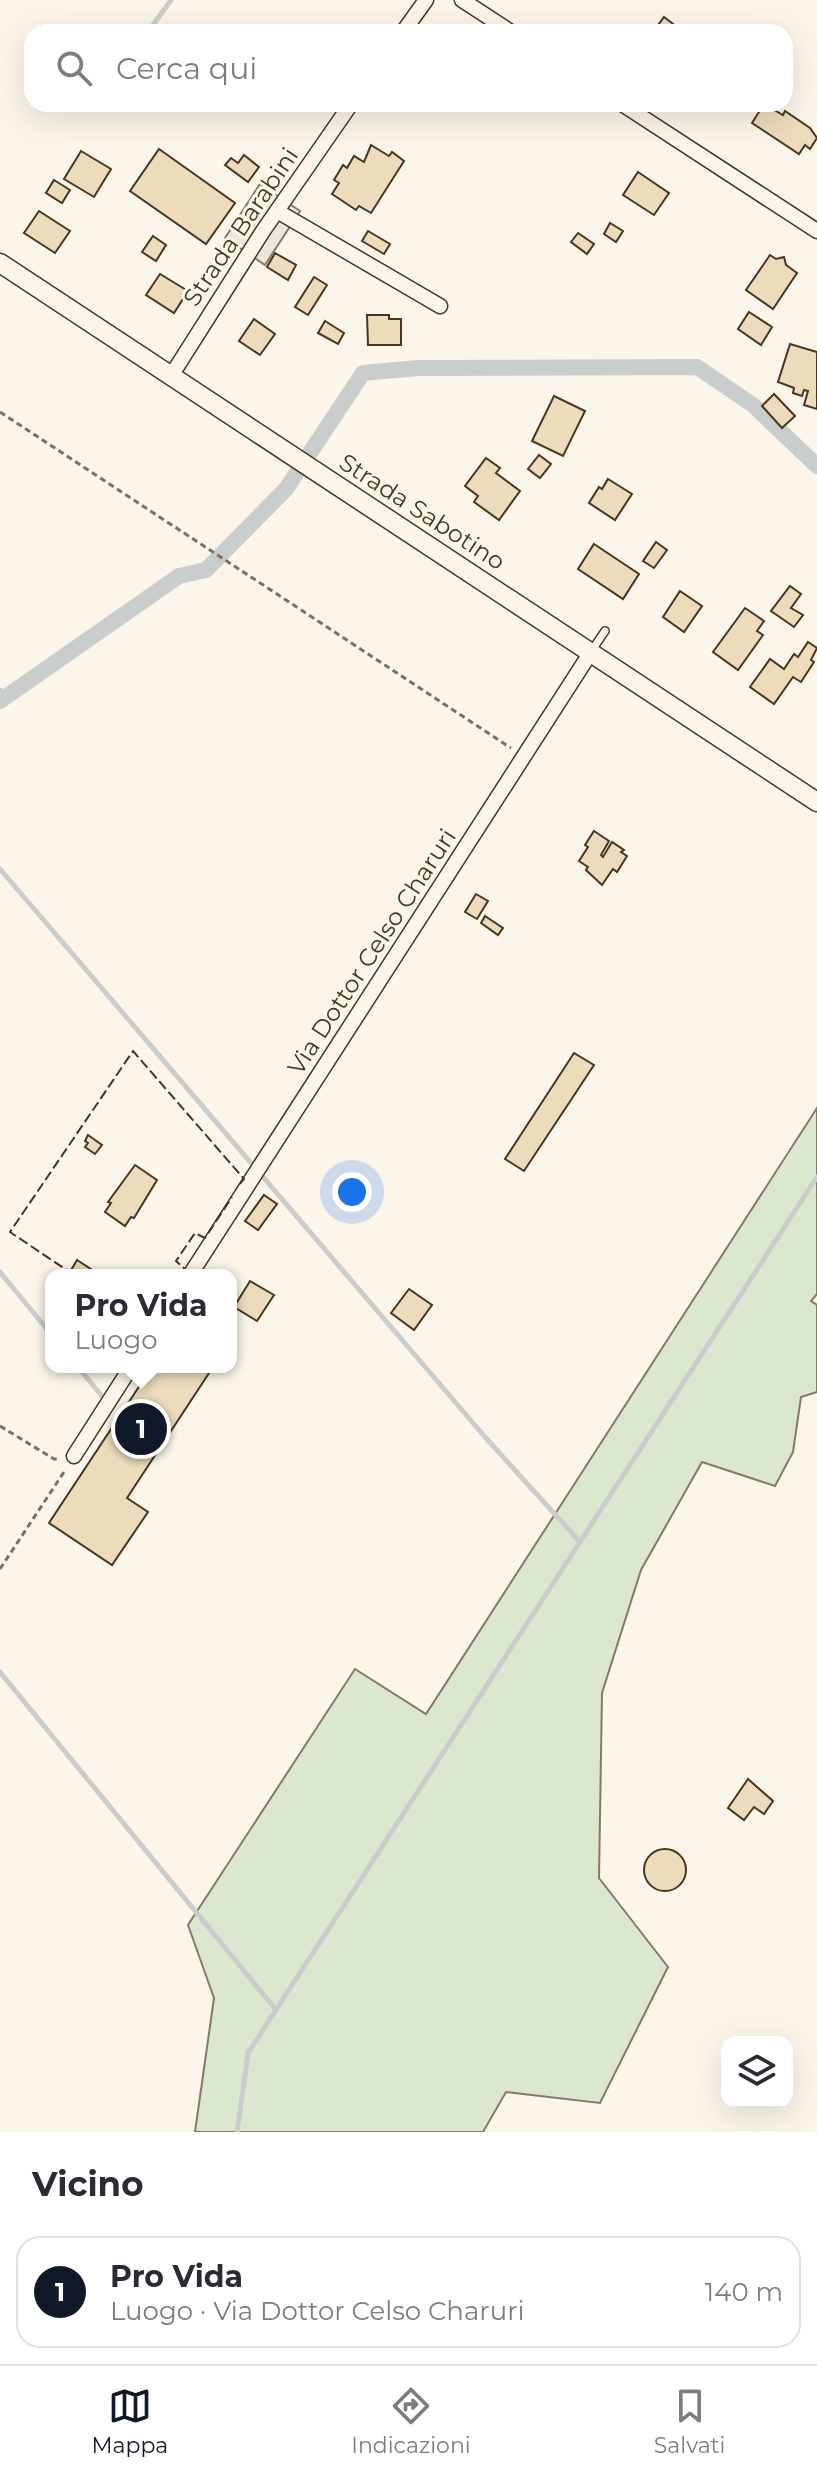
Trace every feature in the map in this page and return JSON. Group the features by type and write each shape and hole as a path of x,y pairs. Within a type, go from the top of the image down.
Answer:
{"street":[{"path":"409,24 426,0"},
{"path":"462,0 499,24"},
{"name":"Strada Barabini","path":"171,376 277,211 345,112"},
{"path":"634,112 817,231"},
{"path":"277,211 440,306"},
{"name":"Strada Sabotino","path":"0,263 816,800"},
{"name":"Via Dottor Celso Charuri","path":"194,1269 591,652"},
{"path":"74,1456 127,1373"}],"lane":[{"path":"591,652 605,631"}],"path":[{"path":"0,412 524,757"},
{"path":"0,1426 54,1459 74,1456"},
{"path":"0,1569 74,1456"}],"green space":[{"path":"817,1108 817,1294 811,1301 817,1305 817,1392 801,1397 793,1452 775,1486 702,1462 641,1570 602,1693 599,1878 668,1967 600,2103 506,2092 483,2132 195,2132 214,1998 188,1925 355,1669 426,1714"}],"shaded area":[{"path":"260,184 300,211 265,265 225,238"}],"building":[{"path":"664,17 673,24 659,24"},
{"path":"759,112 783,115 786,112 810,128 817,138 810,149 805,145 799,154 752,123"},
{"path":"371,145 389,156 392,152 404,161 371,213 359,206 356,210 332,194 339,183 334,180 343,165 347,168 354,156 364,162"},
{"path":"159,149 235,203 206,244 130,191"},
{"path":"81,151 111,169 94,197 64,179"},
{"path":"244,155 259,167 248,182 225,165 231,158 238,163"},
{"path":"638,172 669,193 654,215 623,195"},
{"path":"54,180 70,190 62,203 46,193"},
{"path":"39,211 70,231 55,253 24,233"},
{"path":"610,223 623,231 616,242 604,234"},
{"path":"368,231 390,244 384,254 362,241"},
{"path":"578,233 594,244 587,254 571,242"},
{"path":"153,236 166,245 156,261 142,252"},
{"path":"275,253 296,265 288,280 267,267"},
{"path":"770,255 776,259 784,257 786,265 797,273 773,309 746,290"},
{"path":"160,274 188,291 174,313 146,295"},
{"path":"314,277 327,285 308,315 295,307"},
{"path":"749,312 772,327 761,345 738,329"},
{"path":"367,315 389,315 389,319 401,319 401,345 368,345"},
{"path":"254,319 275,334 260,355 239,341"},
{"path":"325,321 344,333 338,344 318,333"},
{"path":"790,344 817,352 817,409 804,405 808,391 804,390 802,396 793,393 794,388 778,382"},
{"path":"774,394 795,416 782,428 762,406"},
{"path":"554,396 585,411 563,456 532,441"},
{"path":"539,455 551,464 540,478 528,469"},
{"path":"486,458 500,468 496,473 520,491 499,520 474,502 478,496 465,486"},
{"path":"608,479 632,494 615,520 589,503"},
{"path":"656,542 667,550 654,568 643,561"},
{"path":"594,544 639,574 623,599 578,569"},
{"path":"790,586 801,594 791,608 803,615 794,627 771,611"},
{"path":"680,591 702,606 684,632 663,617"},
{"path":"745,608 764,621 757,631 763,635 738,670 713,652"},
{"path":"808,642 817,648 811,660 814,662 801,682 793,677 774,704 750,687 770,659 784,669 794,654 798,657"},
{"path":"594,831 609,841 601,855 603,857 612,842 627,856 617,872 613,869 602,885 579,861"},
{"path":"476,894 488,901 477,919 465,912"},
{"path":"485,916 503,928 498,935 481,923"},
{"path":"574,1053 594,1065 524,1171 505,1159"},
{"path":"88,1135 102,1145 95,1154 85,1147"},
{"path":"135,1165 157,1180 134,1218 131,1217 125,1226 105,1212 111,1203 108,1202"},
{"path":"264,1195 277,1204 258,1230 245,1221"},
{"path":"77,1260 91,1269 72,1269"},
{"path":"250,1281 274,1295 257,1321 237,1309 237,1302"},
{"path":"409,1289 432,1305 414,1330 391,1313"},
{"path":"148,1373 209,1373 127,1498 148,1512 112,1565 49,1523"},
{"path":"748,1779 773,1801 764,1814 754,1807 744,1820 728,1808"},
{"path":"665,1849 680,1855 686,1870 680,1885 665,1891 650,1885 644,1870 650,1855"}],"waterway":[{"path":"154,24 171,0"},
{"path":"0,701 179,576 206,570 286,489 363,373 418,368 697,367 753,405 817,466"},
{"path":"0,690 8,695"},
{"path":"0,869 485,1437 580,1542"},
{"path":"237,2132 248,2053 817,1177"},
{"path":"0,1272 45,1327"},
{"path":"83,1373 101,1395"},
{"path":"0,1672 276,2010"}],"fence":[{"path":"65,1269 10,1232 133,1051 244,1179 240,1184"},
{"path":"185,1269 176,1261 195,1233 205,1238 232,1197"}],"place":[{"name":"Pro Vida","path":"141,1429"}]}
